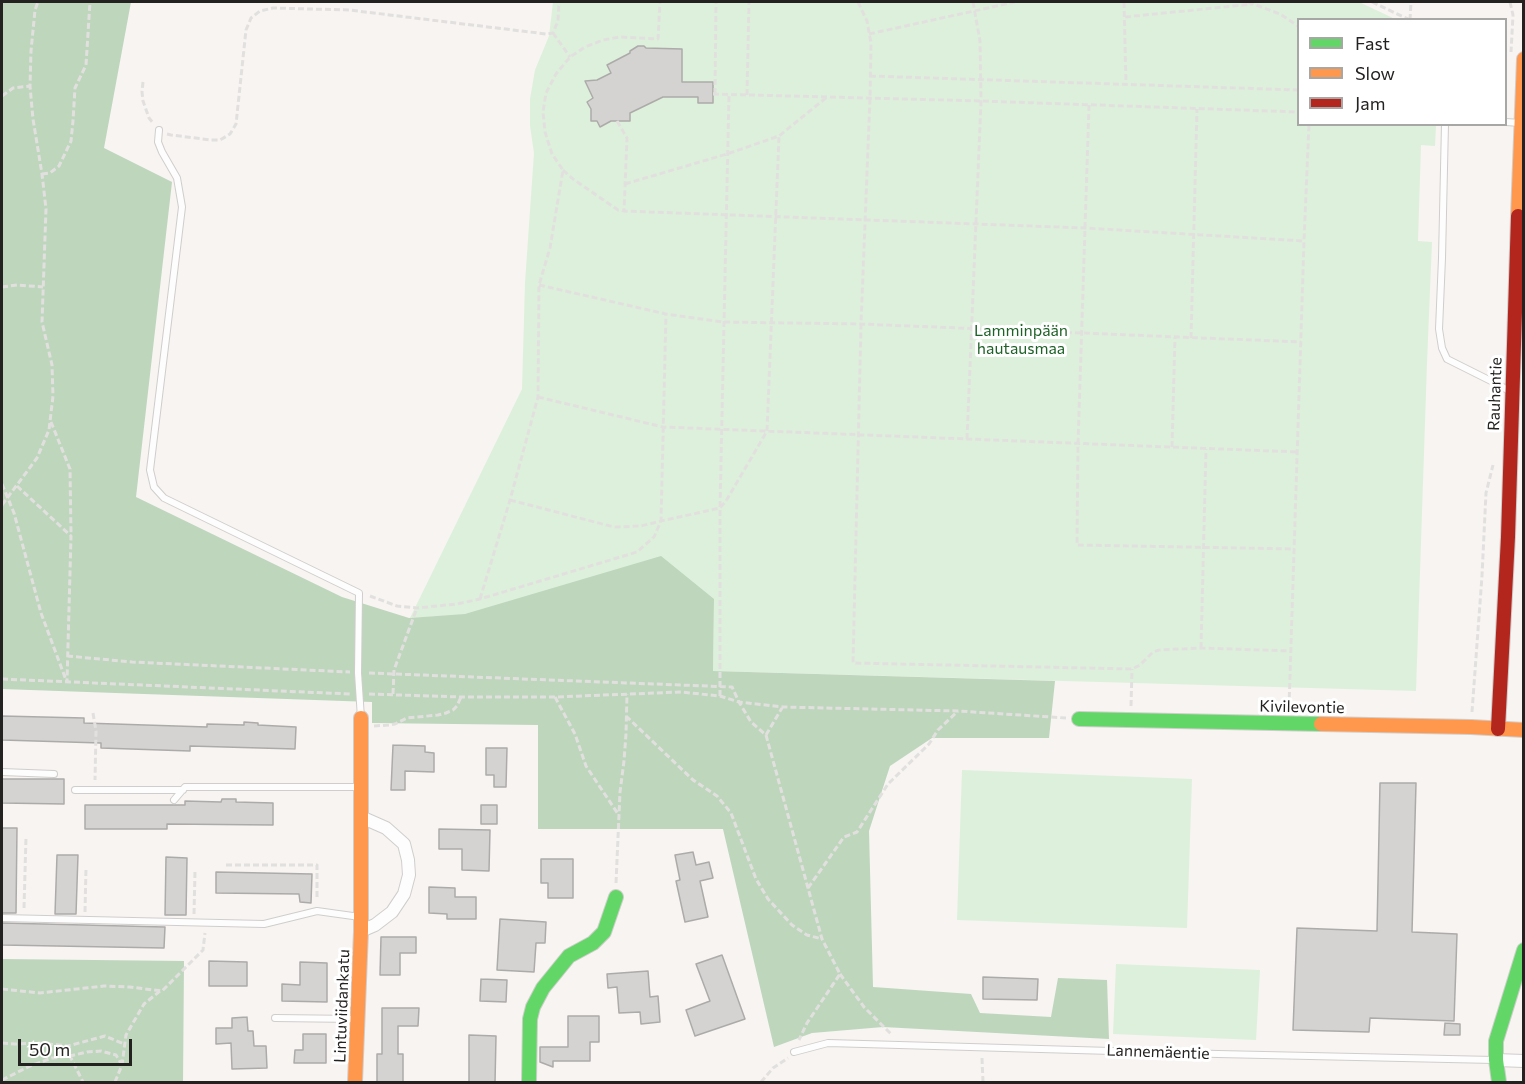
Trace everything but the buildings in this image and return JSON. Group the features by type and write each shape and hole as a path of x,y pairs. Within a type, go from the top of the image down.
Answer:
{"street":[{"name":"Rauhantie","path":"1498,729 1518,396 1522,151 1517,60"},
{"name":"Kivilevontie","path":"1079,719 1524,730"},
{"name":"Lintuviidankatu","path":"356,1083 361,924 361,721"},
{"name":"Lintuviidankatu","path":"361,818 386,828 404,844 409,875 404,894 392,912 375,925 361,924"},
{"path":"529,1083 530,1019 533,1007 543,988 569,956 593,943 604,932 616,897"},
{"path":"1499,1083 1496,1041 1524,950"},
{"name":"Lannemäentie","path":"1496,1060 1524,1061"}],"lane":[{"path":"1507,122 1521,123"},
{"path":"1444,126 1439,329 1442,348 1447,359 1518,396"},
{"path":"159,130 158,141 177,178 182,207 150,470 154,487 164,498 359,593 358,673 361,721"},
{"path":"2,772 54,774"},
{"path":"174,800 185,787 361,787"},
{"path":"75,790 183,790"},
{"path":"2,918 264,924 316,911 361,924"},
{"path":"274,1018 357,1019"},
{"name":"Lannemäentie","path":"794,1052 828,1043 1496,1060"}],"path":[{"path":"2,505 37,458 49,430 53,396 52,365 42,322 46,209 30,86 32,41 38,2"},
{"path":"42,174 50,173 59,166 70,141 74,121 75,88 86,65 90,2"},
{"path":"553,33 558,21 559,2"},
{"path":"660,2 658,39 621,37 603,40 585,47 570,57 556,74 546,93 543,112 545,132 552,154 563,170 573,179 618,210 1085,228 1304,241"},
{"path":"717,2 714,94 1297,112"},
{"path":"747,94 749,2"},
{"path":"858,2 867,21 871,44 861,324 853,663 1132,669 1140,665 1153,652 1160,651 1201,648 1291,651"},
{"path":"967,439 981,101 980,41 973,2"},
{"path":"869,34 1015,2"},
{"path":"1124,2 1126,84"},
{"path":"1248,2 1280,14 1297,25"},
{"path":"1372,2 1406,18"},
{"path":"1410,18 1411,2"},
{"path":"1510,2 1517,60"},
{"path":"1125,18 1253,4"},
{"path":"143,82 142,101 149,118 159,130 171,135 211,141 220,140 230,134 236,124 246,30 251,18 260,11 273,8 349,10 553,33"},
{"path":"553,33 570,57"},
{"path":"870,76 1297,90"},
{"path":"2,96 13,88 30,86"},
{"path":"720,696 720,507 729,94"},
{"path":"625,184 779,136 828,97"},
{"path":"1089,105 1077,545 1294,549"},
{"path":"1191,338 1197,109"},
{"path":"616,121 627,138 624,211"},
{"path":"1288,723 1309,126"},
{"path":"510,500 614,527 641,526 720,507 726,501 767,431 779,136"},
{"path":"480,599 510,500 537,397 539,285 550,248 563,170"},
{"path":"2,287 17,285 43,287"},
{"path":"539,285 666,314 723,322 972,327 1301,342"},
{"path":"359,593 397,606 417,608 457,604 637,552 654,537 661,521 666,314"},
{"path":"1172,447 1175,337"},
{"path":"537,397 663,427 1297,452"},
{"path":"51,422 70,469 71,536 67,682"},
{"path":"1201,648 1206,449"},
{"path":"2,484 14,513 41,613 67,682"},
{"path":"17,486 71,536"},
{"path":"393,694 393,675 417,608"},
{"path":"67,656 132,662 393,675 732,687 751,722 766,735 822,939 840,974 864,1007 904,1045"},
{"path":"1131,720 1132,669"},
{"path":"2,679 461,697 555,697 681,692 783,707 958,711 1079,719"},
{"path":"616,897 627,694"},
{"path":"361,721 377,726 389,726 407,718 438,715 453,710 461,697"},
{"path":"555,697 575,734 586,766 619,815"},
{"path":"766,735 783,707"},
{"path":"808,888 844,837 857,832 888,784 929,744 938,730 958,711"},
{"path":"93,713 96,731 95,790"},
{"path":"626,716 685,772 717,796 730,813 756,879 768,899 792,925 807,935 822,939"},
{"path":"24,919 26,837"},
{"path":"226,865 317,866 316,911"},
{"path":"85,920 86,868"},
{"path":"193,922 195,871"},
{"path":"115,1083 122,1065 126,1035 144,1004 162,991 203,950 207,922"},
{"path":"761,1083 773,1068 794,1052 807,1023 840,974"},
{"path":"2,989 40,993 104,986 162,991"},
{"path":"2,1042 15,1044 39,1042 68,1046 105,1036 124,1044"},
{"path":"68,1046 70,1056 83,1083"},
{"path":"982,1047 983,1083"},
{"path":"2,1080 52,1058 87,1052 101,1051 116,1055 122,1065"}],"green space":[{"path":"2,2 131,2 104,148 172,182 136,497 342,597 409,618 465,614 661,556 714,599 713,671 1055,681 1049,738 932,738 890,766 869,831 873,987 971,994 980,1013 1051,1017 1058,978 1107,980 1109,1039 883,1027 812,1033 774,1047 723,829 538,829 538,725 372,723 372,702 2,689"},
{"name":"Lamminpään hautausmaa","path":"553,2 1359,2 1393,18 1297,18 1297,126 1436,126 1435,146 1421,145 1418,241 1432,242 1416,691 713,671 714,599 410,618 522,389 525,283 534,153 530,126 530,99 535,70 549,36"},
{"path":"962,770 1192,779 1187,928 957,920"},
{"path":"2,959 184,961 183,1082 2,1082"},
{"path":"1116,964 1260,970 1256,1040 1113,1034"}],"traffic: fast":[{"path":"1079,719 1321,724"},
{"path":"529,1082 530,1019 533,1007 543,988 569,956 593,943 604,932 616,897"},
{"path":"1499,1082 1496,1041 1524,950"}],"traffic: slow":[{"path":"1518,216 1524,59"},
{"path":"355,1082 361,931 361,718"},
{"path":"1321,724 1524,730"}],"traffic: jam":[{"path":"1498,729 1508,537 1518,216"}]}
